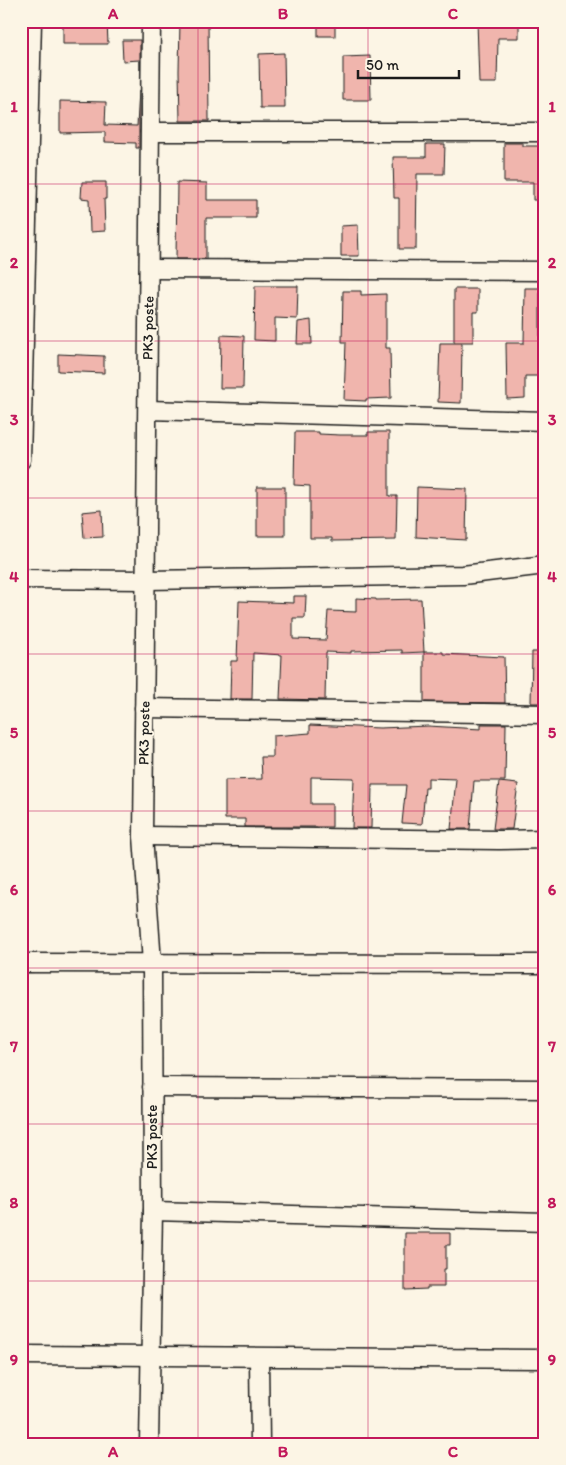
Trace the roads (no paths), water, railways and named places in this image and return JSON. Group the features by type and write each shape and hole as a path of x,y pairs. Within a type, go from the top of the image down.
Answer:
{"street":[{"path":"21,460 32,21"},
{"name":"PK3 poste","path":"149,1444 153,1211 152,963 143,836 151,21"},
{"path":"150,132 545,132"},
{"path":"149,269 545,271"},
{"path":"148,410 545,421"},
{"path":"21,579 146,580 463,576 545,565"},
{"path":"144,708 545,714"},
{"path":"143,836 545,839"},
{"path":"21,963 545,964"},
{"path":"152,1087 545,1090"},
{"path":"153,1211 545,1222"},
{"path":"21,1355 545,1359"},
{"path":"259,1358 260,1444"}]}
